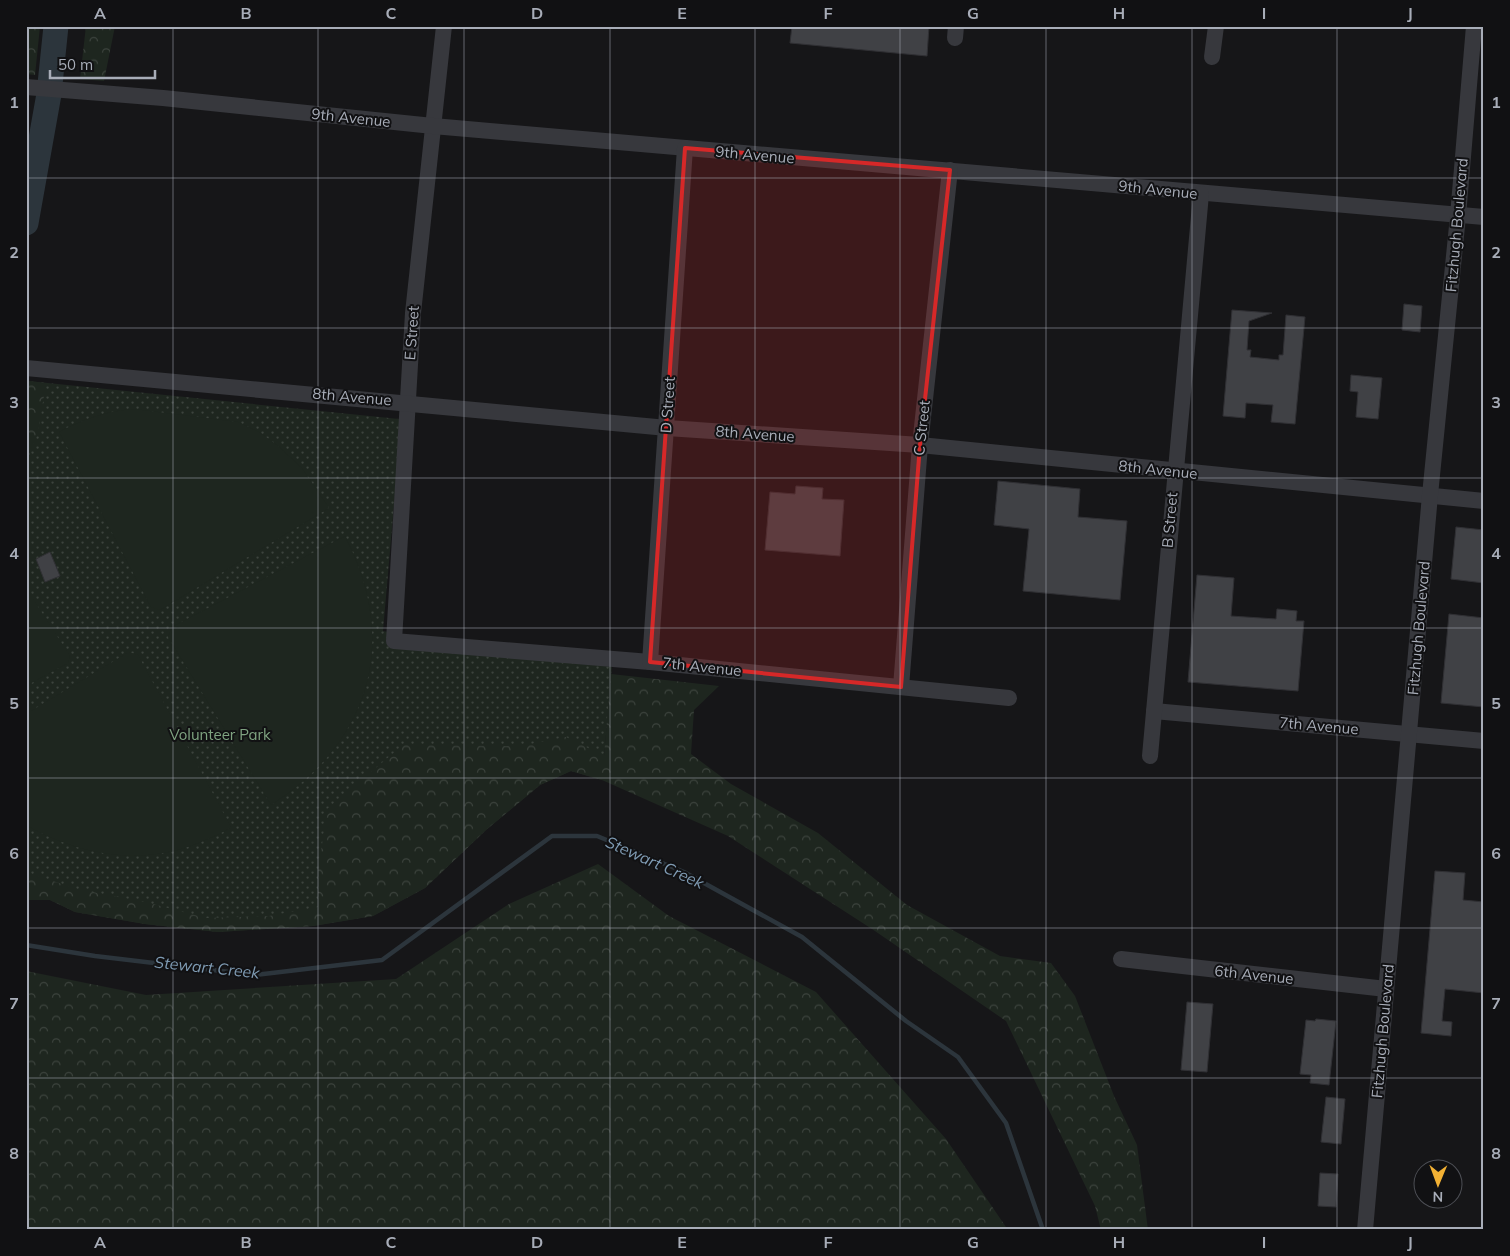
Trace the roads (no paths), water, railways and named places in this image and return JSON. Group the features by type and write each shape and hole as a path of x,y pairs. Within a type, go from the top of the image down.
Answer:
{"street":[{"name":"E Street","path":"394,641 413,313 433,145 433,126 444,26"},
{"path":"1212,57 1216,26"},
{"name":"Fitzhugh Boulevard","path":"1365,1230 1430,495 1458,216 1474,26"},
{"name":"9th Avenue","path":"26,87 163,98 433,126 1484,218"},
{"name":"D Street","path":"650,662 685,148"},
{"name":"C Street","path":"900,687 920,445 950,170"},
{"name":"B Street","path":"1150,756 1174,472 1201,194"},
{"name":"8th Avenue","path":"28,368 667,428 920,445 1174,472 1484,501"},
{"name":"7th Avenue","path":"394,641 650,662 1009,698"},
{"name":"7th Avenue","path":"1154,711 1484,741"},
{"name":"6th Avenue","path":"1121,959 1386,989"}],"waterway":[{"name":"Stewart Creek","path":"26,223 49,94 56,26"},
{"name":"Stewart Creek","path":"26,945 95,956 255,975 382,960 552,836 597,836 684,872 802,937 906,1021 958,1057 1006,1123 1043,1230"}],"park label":[{"name":"Volunteer Park","path":"220,735"}]}
